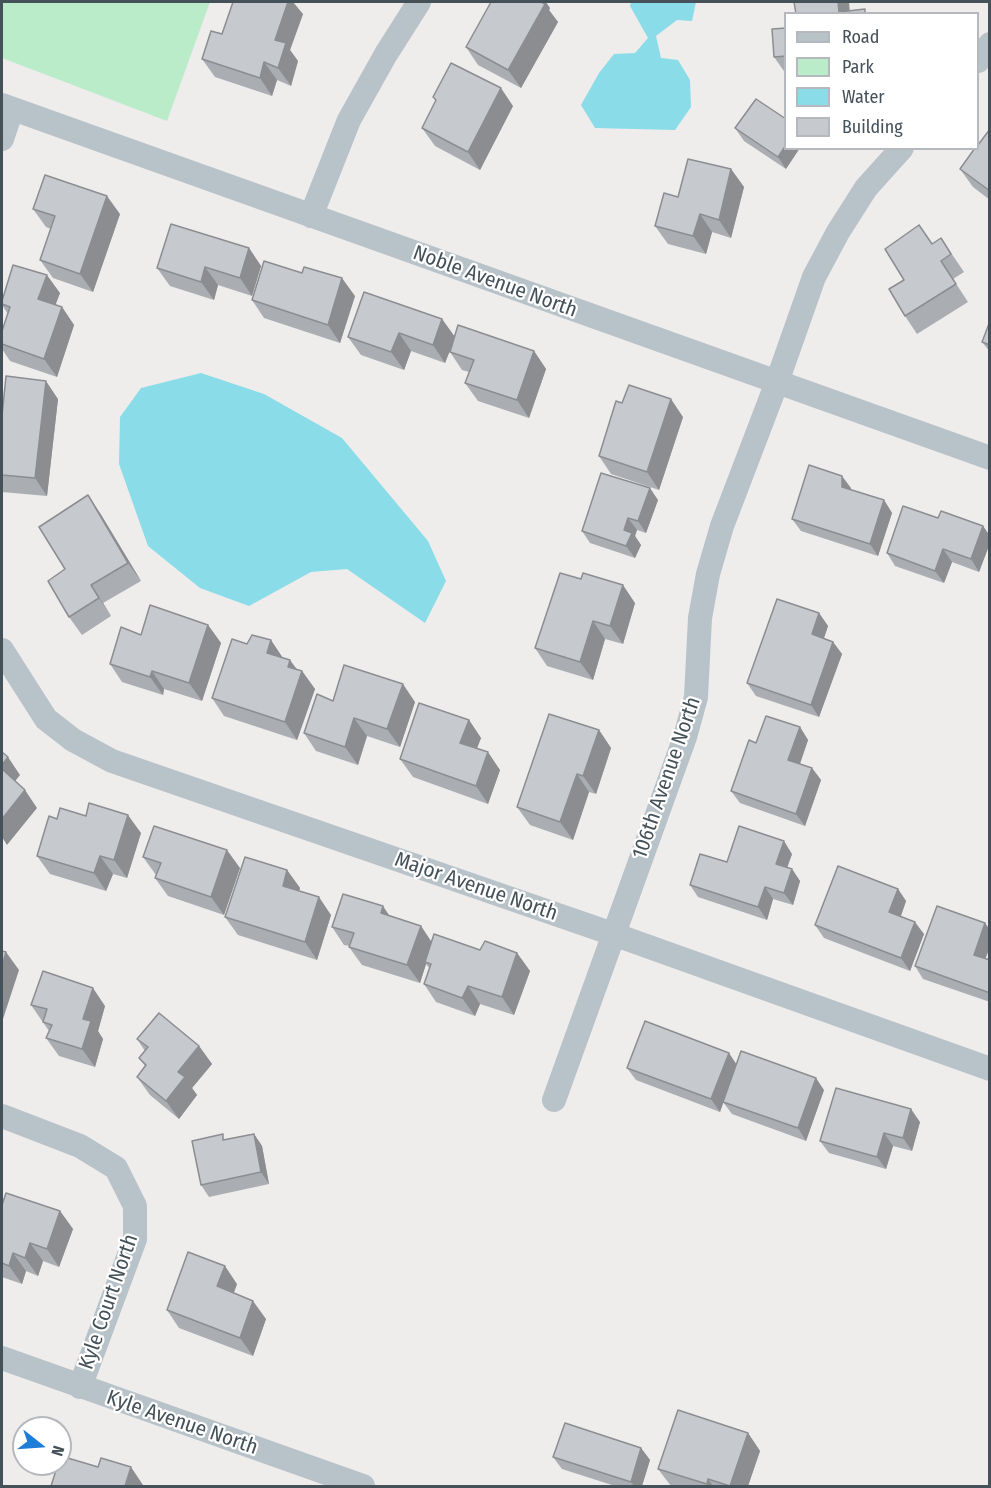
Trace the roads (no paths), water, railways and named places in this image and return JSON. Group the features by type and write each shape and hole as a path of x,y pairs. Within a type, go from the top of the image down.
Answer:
{"street":[{"path":"311,216 349,120 386,54 419,2"},
{"path":"979,60 990,44"},
{"path":"2,139 7,107"},
{"name":"Noble Avenue North","path":"7,107 990,458"},
{"name":"106th Avenue North","path":"554,1100 691,717 696,697 700,618 708,574 722,526 814,277 866,188 900,150"},
{"name":"Major Avenue North","path":"2,650 46,719 73,740 112,761 613,934 990,1069"},
{"name":"Kyle Court North","path":"2,1116 80,1146 116,1168 135,1206 135,1239 80,1387"},
{"name":"Kyle Avenue North","path":"2,1358 363,1486"}],"water":[{"path":"631,2 696,2 692,21 677,20 656,36 661,58 678,60 690,80 691,107 675,130 595,128 581,105 599,73 614,54 635,53 648,38 630,6"},
{"path":"201,373 264,394 342,438 428,541 446,581 425,623 347,569 311,572 249,606 200,588 148,546 119,464 120,417 141,388"}]}
